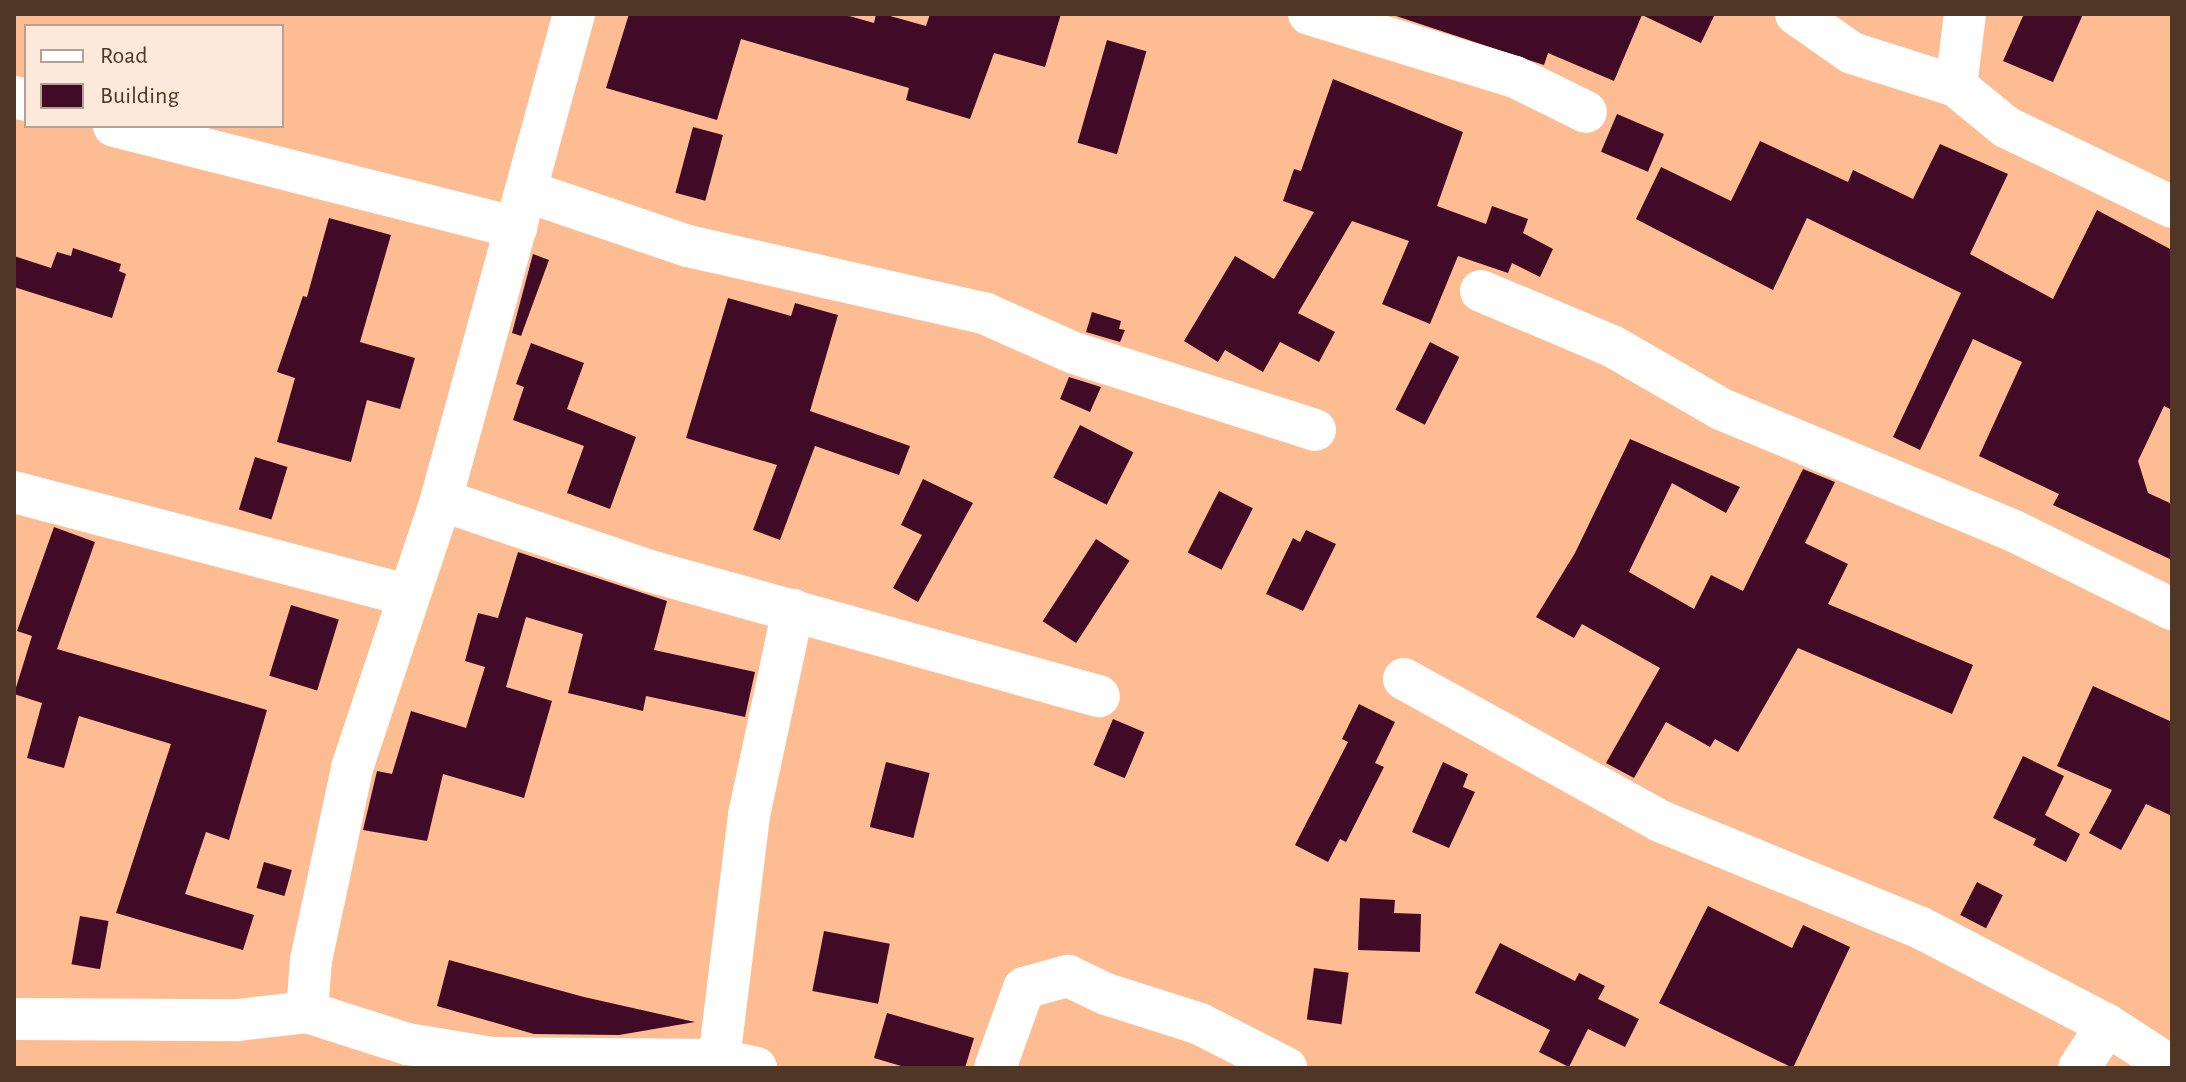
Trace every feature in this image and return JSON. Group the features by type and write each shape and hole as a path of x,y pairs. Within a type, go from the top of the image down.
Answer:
{"street":[{"path":"307,1012 311,960 352,768 406,595 441,500 574,14"},
{"path":"1309,14 1515,77 1586,112"},
{"path":"1796,14 1852,53 1956,86 2006,127 2172,207"},
{"path":"1956,86 1965,14"},
{"path":"124,128 521,210 984,313 1074,353 1315,430"},
{"path":"1481,291 1612,346 1721,409 2014,531 2172,609"},
{"path":"14,492 406,595"},
{"path":"441,500 522,531 1099,696"},
{"path":"14,1019 238,1020 307,1012 407,1044 492,1058 737,1064 749,815 793,610"},
{"path":"1404,679 1660,821 1919,927 2107,1025 2172,1067"},
{"path":"995,1068 1024,988 1068,976 1106,994 1200,1024 1286,1068"},
{"path":"2079,1068 2107,1025"}],"building":[{"path":"629,14 842,14 874,23 876,14 883,14 926,26 930,14 1061,14 1045,67 994,53 970,119 906,100 909,88 741,39 717,120 606,88"},
{"path":"1715,14 1701,43 1642,15 1614,81 1548,53 1544,65 1396,16"},
{"path":"2024,14 2083,14 2053,82 2003,61"},
{"path":"1107,40 1146,51 1117,154 1078,143"},
{"path":"1333,79 1463,132 1437,206 1486,224 1492,206 1528,219 1523,233 1553,249 1540,277 1512,263 1508,273 1458,256 1430,324 1382,304 1409,241 1352,221 1298,313 1335,332 1319,362 1280,342 1263,372 1225,350 1218,362 1184,341 1235,256 1274,279 1314,212 1283,201 1294,169 1301,171"},
{"path":"1617,114 1664,134 1648,172 1601,152"},
{"path":"693,127 723,135 705,201 675,193"},
{"path":"1760,141 1848,182 1853,170 1913,199 1940,144 2008,174 1970,254 2053,299 2097,210 2172,250 2172,410 2164,406 2138,461 2148,493 2172,504 2172,560 2053,505 2059,494 1979,456 2022,362 1973,339 1920,450 1893,437 1961,293 1807,218 1773,290 1636,219 1661,167 1731,201"},
{"path":"329,218 391,235 360,342 415,358 400,409 367,400 351,462 277,442 295,378 277,372 303,296 307,297"},
{"path":"73,248 121,264 119,271 126,274 112,318 14,287 14,256 51,268 57,252 71,256"},
{"path":"533,254 549,260 521,336 512,333"},
{"path":"728,298 791,316 795,303 838,315 810,411 910,446 899,475 815,446 780,540 753,530 777,465 686,438"},
{"path":"1092,312 1121,321 1119,329 1125,330 1120,342 1086,332"},
{"path":"1430,342 1459,357 1425,425 1395,410"},
{"path":"531,343 584,363 567,409 636,437 610,509 567,493 584,446 513,420 524,387 516,384"},
{"path":"1069,377 1101,387 1090,412 1060,399"},
{"path":"1080,425 1133,452 1107,505 1053,478"},
{"path":"1630,439 1740,487 1726,513 1672,483 1629,572 1694,609 1711,575 1743,591 1803,469 1835,482 1805,543 1848,564 1828,604 1973,665 1952,714 1798,648 1738,752 1715,739 1710,747 1666,722 1634,778 1606,763 1660,668 1582,624 1574,638 1536,617 1575,553"},
{"path":"255,457 288,467 271,520 239,510"},
{"path":"923,479 973,503 918,602 893,588 922,535 901,525"},
{"path":"1219,491 1253,508 1222,570 1188,552"},
{"path":"54,527 95,542 57,649 267,710 229,840 206,832 185,894 254,915 243,950 116,913 171,744 79,716 64,768 27,758 42,703 14,694 32,636 17,631"},
{"path":"1306,530 1336,544 1303,611 1266,594 1293,538 1300,542"},
{"path":"1096,539 1130,561 1076,643 1043,621"},
{"path":"518,552 667,601 654,650 755,672 745,717 646,696 643,711 568,693 583,634 526,617 506,687 552,701 524,798 443,774 427,841 363,830 377,771 392,774 411,711 466,728 485,667 465,661 478,613 498,618"},
{"path":"291,605 339,620 317,690 269,676"},
{"path":"2093,686 2172,722 2172,816 2146,804 2121,850 2089,833 2112,790 2057,766"},
{"path":"1359,704 1395,722 1375,763 1384,767 1346,842 1340,839 1328,862 1295,845 1348,742 1342,739"},
{"path":"1113,719 1144,732 1125,778 1093,765"},
{"path":"2023,756 2064,776 2045,815 2080,834 2066,862 2033,845 2036,839 1993,818"},
{"path":"886,762 930,773 913,838 870,827"},
{"path":"1443,762 1468,774 1463,787 1475,792 1449,848 1412,832"},
{"path":"264,862 292,870 284,896 257,888"},
{"path":"1977,882 2003,895 1986,928 1960,915"},
{"path":"1360,898 1395,900 1394,913 1421,914 1420,952 1358,950"},
{"path":"1708,906 1792,948 1803,925 1850,947 1793,1068 1659,1003"},
{"path":"80,916 109,921 100,969 71,964"},
{"path":"824,931 890,944 878,1004 812,991"},
{"path":"1500,943 1575,981 1579,973 1605,986 1598,999 1639,1019 1625,1047 1588,1029 1569,1067 1539,1052 1550,1030 1475,993"},
{"path":"449,960 584,997 695,1022 619,1035 534,1034 437,1006"},
{"path":"1314,968 1349,973 1341,1024 1307,1019"},
{"path":"887,1013 974,1038 965,1068 908,1068 874,1058"}]}
